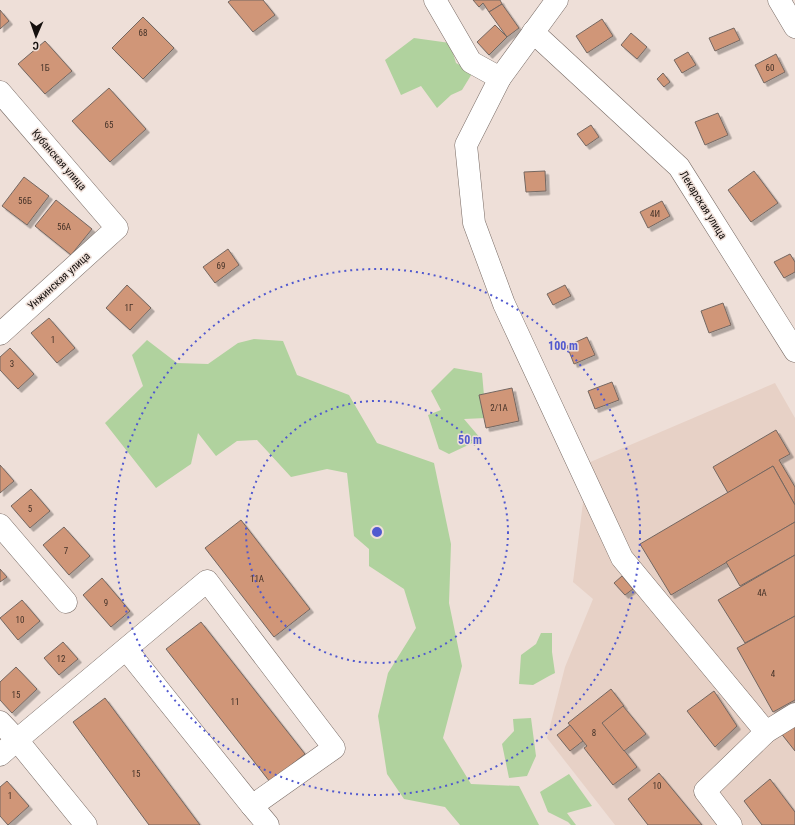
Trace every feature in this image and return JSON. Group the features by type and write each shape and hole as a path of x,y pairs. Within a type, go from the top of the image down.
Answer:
{"street":[{"path":"435,0 471,62 500,78"},
{"path":"557,0 500,78 466,145 474,223 504,304 622,558 766,732"},
{"path":"779,0 795,27"},
{"name":"Лекарская улица","path":"533,32 679,166 795,351"},
{"name":"Кубанская улица","path":"0,92 118,228"},
{"name":"Унжинская улица","path":"0,334 118,228"},
{"path":"0,525 66,602"},
{"path":"0,755 207,581 334,748 252,806"},
{"path":"126,649 268,825"},
{"path":"731,825 705,791 766,732 795,714"},
{"path":"0,722 17,740 86,825"}],"shaded area":[{"path":"775,383 795,418 795,825 615,825 547,738 565,667 593,599 573,582 588,463"}],"green space":[{"path":"414,38 450,43 456,63 473,72 462,90 451,95 437,108 421,86 401,95 385,60"},
{"path":"254,339 283,341 297,375 349,395 377,443 434,463 451,544 449,603 462,666 443,738 471,784 519,786 539,825 460,825 445,807 404,799 387,774 378,716 388,673 416,628 404,589 369,566 369,549 354,536 347,473 327,469 291,477 257,440 237,441 216,456 198,433 191,464 156,488 105,423 143,386 132,355 147,340 177,363 208,364 238,343"},
{"path":"454,368 482,373 486,418 464,419 481,439 449,454 439,449 428,415 441,410 431,391"},
{"path":"541,633 552,633 552,652 555,673 533,685 519,684 521,655 536,644"},
{"path":"531,718 536,756 527,776 509,778 502,744 514,731 513,719"},
{"path":"569,774 592,806 567,813 576,825 571,825 548,812 540,792"}],"building":[{"path":"231,0 263,0 275,15 253,32 228,2"},
{"path":"473,0 500,0 502,4 489,12 483,3 479,7"},
{"path":"502,4 519,28 507,37 489,12"},
{"path":"0,10 9,21 0,29"},
{"path":"143,17 174,48 143,79 112,48"},
{"path":"602,19 613,36 587,53 576,36"},
{"path":"495,25 507,37 489,55 477,42"},
{"path":"734,28 740,40 715,51 709,38"},
{"path":"631,33 647,47 637,59 621,45"},
{"path":"45,41 72,71 45,94 18,64"},
{"path":"688,52 696,65 682,73 674,60"},
{"path":"776,54 785,72 764,83 755,65"},
{"path":"663,73 670,82 664,87 657,79"},
{"path":"109,88 146,129 110,162 72,121"},
{"path":"718,113 728,135 705,145 695,122"},
{"path":"591,125 599,137 586,146 577,134"},
{"path":"545,171 546,191 526,192 524,172"},
{"path":"754,171 778,203 751,222 728,190"},
{"path":"24,177 49,196 27,225 2,206"},
{"path":"56,200 92,229 71,255 35,226"},
{"path":"662,201 670,216 648,228 640,212"},
{"path":"228,249 239,265 215,283 203,267"},
{"path":"790,254 795,262 795,272 784,278 774,262"},
{"path":"127,285 151,308 130,330 106,308"},
{"path":"565,285 571,296 553,305 547,294"},
{"path":"723,303 731,325 709,333 701,311"},
{"path":"49,318 75,348 57,363 31,333"},
{"path":"587,337 595,355 574,364 567,346"},
{"path":"10,348 34,374 18,389 0,370 0,357"},
{"path":"612,382 619,400 595,409 588,391"},
{"path":"512,388 519,421 486,428 479,395"},
{"path":"776,430 790,454 779,460 795,487 795,505 773,466 728,493 713,467"},
{"path":"0,465 14,481 0,493"},
{"path":"773,466 795,505 795,522 671,595 640,544"},
{"path":"31,489 50,511 30,528 11,506"},
{"path":"241,520 310,609 274,637 205,548"},
{"path":"795,522 795,555 740,586 726,562"},
{"path":"64,527 90,556 69,575 43,545"},
{"path":"795,555 795,616 745,643 718,600"},
{"path":"0,569 7,577 0,582"},
{"path":"622,576 633,589 625,595 614,583"},
{"path":"102,578 130,611 111,627 83,595"},
{"path":"22,600 40,621 18,640 0,618"},
{"path":"795,616 795,700 773,712 737,648"},
{"path":"201,622 305,754 270,782 166,649"},
{"path":"63,642 78,659 59,675 44,658"},
{"path":"16,667 37,689 12,713 0,700 0,682"},
{"path":"611,689 624,706 603,723 637,767 613,785 584,748 587,746 568,723"},
{"path":"714,691 737,726 715,747 687,711"},
{"path":"105,698 200,825 149,825 73,722"},
{"path":"623,706 646,734 624,751 602,723"},
{"path":"795,722 795,751 780,732"},
{"path":"570,725 583,741 570,751 557,735"},
{"path":"659,773 702,825 648,825 628,799"},
{"path":"770,779 795,812 795,825 762,825 744,801"},
{"path":"7,781 29,806 8,825 0,816 0,787"}]}
